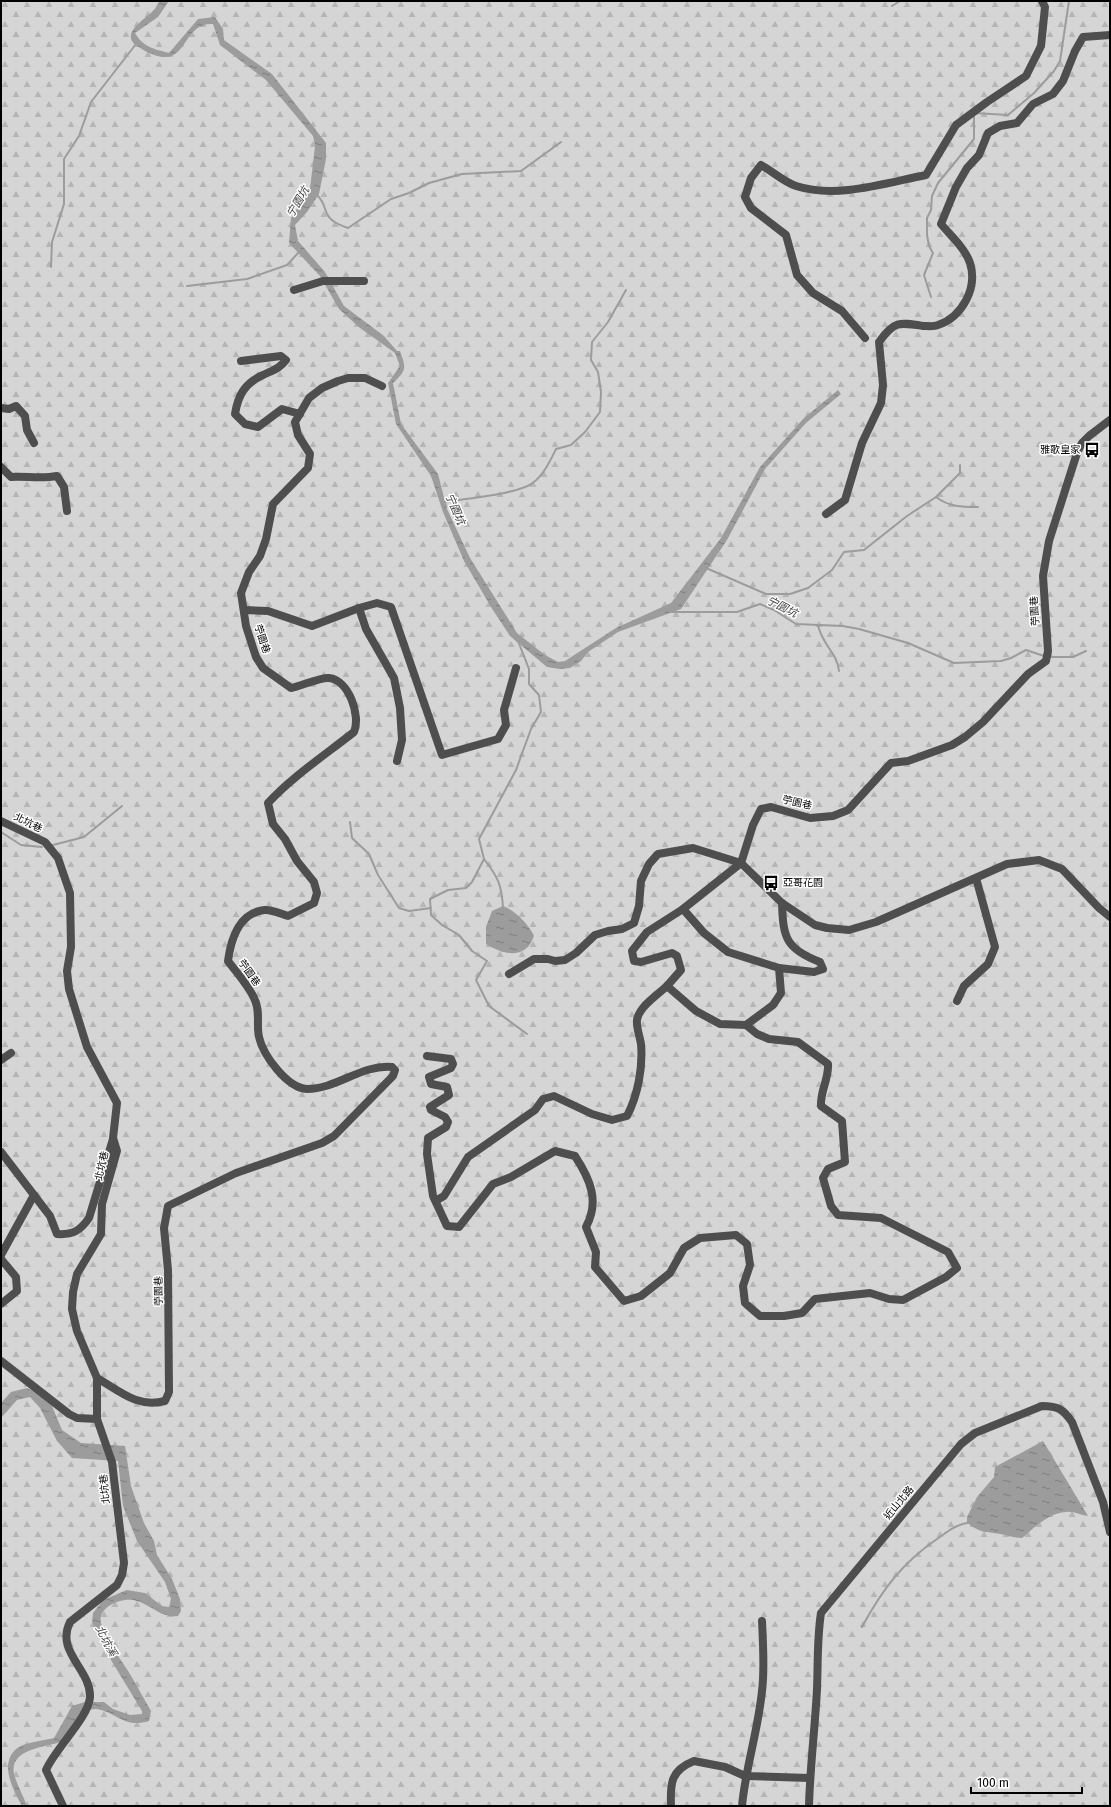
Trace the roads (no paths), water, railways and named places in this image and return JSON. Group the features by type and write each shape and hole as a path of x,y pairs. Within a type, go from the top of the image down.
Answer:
{"street":[{"path":"865,338 842,311 813,293 797,275 786,235 751,208 745,197 751,178 762,165 795,186 831,191 846,191 926,175 956,125 1026,76 1041,46 1045,7 1042,1"},
{"path":"826,514 845,500 862,443 880,403 883,385 879,342 888,330 902,322 937,326 950,319 968,300 972,281 970,264 962,249 941,224 956,187 979,155 988,133 1000,126 1017,123 1034,104 1053,94 1063,81 1075,50 1083,37 1110,35"},
{"path":"294,290 323,281 364,281"},
{"path":"241,361 281,356 286,360 280,368 248,383 238,399 235,414 245,424 258,427 282,409 300,414"},
{"name":"苧園巷","path":"98,1378 139,1402 153,1404 165,1401 170,1372 168,1270 164,1228 168,1206 236,1172 322,1143 334,1136 393,1076 395,1070 392,1067 376,1066 324,1086 306,1089 290,1082 279,1072 264,1052 259,1037 259,1014 255,999 228,960 230,948 238,926 246,916 265,909 288,916 314,903 317,893 314,882 273,824 268,803 306,769 354,732 356,726 354,703 348,692 332,678 322,678 306,685 291,688 263,668 256,657 251,642 244,610 241,593 244,580 260,556 266,539 273,504 308,468 310,454 298,435 295,422 309,398 322,388 348,378 366,378 382,386"},
{"path":"1,408 9,409 16,406 25,416 27,430 34,443"},
{"name":"苧園巷","path":"741,863 753,825 761,809 771,807 810,818 834,816 848,810 892,763 908,761 952,745 965,737 983,722 1028,674 1046,661 1048,651 1043,576 1049,541 1077,453 1082,443 1110,420"},
{"path":"1,468 10,477 34,476 44,478 57,476 64,487 67,511"},
{"path":"244,610 268,611 312,626 358,608 377,603 391,607 442,755 498,739 506,725 504,710 516,668"},
{"path":"358,608 366,629 394,678 400,708 402,740 397,761"},
{"name":"北坑巷","path":"1,821 46,842 58,858 70,894 70,947 67,971 69,989 87,1047 117,1103 113,1138 88,1218 82,1228 69,1235 58,1234 50,1216 1,1152"},
{"path":"509,974 534,959 548,959 556,961 565,960 576,953 595,935 622,929 634,923 639,906 641,881 649,864 658,854 693,848 741,863 782,903 815,925 827,928 849,930 876,922 1007,864 1039,860 1062,869 1099,908 1110,916"},
{"path":"437,1200 444,1196 468,1157 535,1110 543,1099 554,1096 592,1114 612,1120 627,1116 631,1108 640,1074 641,1045 637,1020 642,1009 667,986 681,970 677,956 672,953 641,962 634,961 632,951 647,932 683,909 741,863"},
{"path":"957,1001 964,986 988,964 995,947 976,878"},
{"path":"683,909 704,933 728,952 779,968 814,972 822,970 820,962 797,950 789,943 784,929 782,903"},
{"path":"746,1025 773,1005 781,993 779,968"},
{"path":"427,1056 451,1059 453,1064 452,1068 429,1077 431,1084 448,1087 449,1092 449,1095 430,1107 430,1110 445,1117 448,1122 446,1127 428,1138 430,1179 433,1196 437,1200 447,1226 459,1227 493,1184 511,1176 556,1151 575,1156 587,1174 593,1197 592,1216 586,1227 596,1252 595,1267 624,1301 641,1296 670,1273 684,1248 700,1238 736,1235 747,1244 750,1265 743,1286 745,1303 760,1316 784,1316 802,1313 815,1298 870,1293 889,1299 903,1300 946,1277 957,1268 948,1252 881,1218 838,1215 831,1206 823,1178 828,1168 845,1162 842,1121 821,1106 820,1097 828,1071 828,1064 798,1042 768,1039 746,1025 720,1024 696,1011 667,986"},
{"path":"1,1060 11,1053"},
{"name":"北坑巷","path":"63,1806 46,1770 51,1758 69,1736 88,1703 89,1684 73,1658 65,1639 67,1627 70,1622 117,1585 122,1575 124,1563 112,1462 98,1419 98,1378 78,1331 72,1309 73,1292 77,1274 102,1234 102,1204 116,1151 113,1138"},
{"path":"1,1255 34,1196"},
{"path":"1,1259 16,1277 17,1291 1,1304"},
{"path":"1,1361 22,1379 77,1418 98,1419"},
{"name":"近山北路","path":"809,1806 809,1778 817,1690 818,1631 821,1613 893,1524 966,1440 975,1433 1042,1406 1052,1406 1064,1411 1072,1422 1103,1502 1110,1532"},
{"path":"742,1806 745,1776 757,1722 763,1680 762,1621"},
{"path":"671,1806 673,1778 678,1770 694,1761 724,1767 745,1776 809,1778"}],"water":[{"path":"160,1 169,1 158,17 135,33 145,44 154,49 169,53 198,19 215,17 223,29 224,40 272,74 326,143 326,159 319,194 307,212 295,225 298,241 325,272 344,306 384,336 397,351 400,351 404,368 401,375 393,383 401,424 438,474 447,509 470,558 517,633 545,655 558,662 565,661 616,628 671,603 721,538 760,467 804,418 838,390 841,394 806,423 765,469 727,540 681,609 618,632 588,652 581,661 570,668 560,669 547,667 510,636 464,561 443,512 431,476 396,424 388,383 400,366 395,353 360,328 339,309 320,276 289,243 291,218 310,189 315,146 313,136 266,80 220,45 213,24 202,26 194,32 175,54 167,57 154,55 137,46 132,41 132,32 140,22 154,10"},
{"path":"503,906 521,918 529,927 534,936 526,949 520,952 507,953 486,944 486,927 492,911"},
{"name":"北坑溪","path":"27,1388 38,1393 52,1406 62,1430 81,1443 125,1446 131,1486 144,1523 154,1541 157,1555 172,1579 180,1599 181,1611 178,1616 166,1615 145,1604 133,1600 122,1600 106,1608 101,1617 103,1630 151,1711 149,1721 133,1723 127,1722 110,1713 96,1709 83,1711 61,1742 30,1750 22,1754 17,1759 14,1766 14,1774 27,1806 22,1806 12,1786 8,1771 10,1757 14,1751 22,1746 33,1742 54,1738 72,1706 85,1702 104,1702 113,1709 130,1715 142,1714 142,1711 111,1660 92,1622 93,1613 103,1600 127,1590 145,1593 162,1606 169,1607 171,1599 165,1582 137,1541 123,1506 118,1461 72,1458 57,1441 40,1408 30,1397 17,1400 1,1418 1,1403 11,1392"},
{"path":"1043,1441 1088,1516 1071,1512 1053,1515 1022,1538 983,1532 967,1523 967,1517 977,1497 994,1477 995,1467"}],"waterway":[{"path":"892,6 900,1"},
{"path":"931,297 924,275 933,253 929,246 927,235 927,218 931,210 932,196 938,183 974,139 974,113 1008,115 1034,93 1054,71 1060,61 1069,1"},
{"path":"51,267 52,242 64,204 64,159 79,136 91,102 136,44"},
{"path":"317,195 331,219 348,228 391,199 409,193 429,183 462,174 521,171 561,142"},
{"path":"187,286 247,279 287,265 299,252"},
{"path":"444,502 505,493 527,486 541,475 556,449 571,445 585,432 600,412 601,392 598,372 591,360 592,342 608,322 626,290"},
{"path":"706,568 766,594 790,594 808,588 832,570 844,552 864,550 907,516 936,497 960,473 960,465"},
{"path":"936,497 951,505 978,507"},
{"name":"宁園坑","path":"671,612 737,612 760,604 774,610 796,624 843,626 859,629 908,643 954,663 1001,661 1011,658 1026,650 1044,656"},
{"path":"818,625 823,638 838,664 839,671"},
{"path":"518,641 529,669 529,684 539,695 541,712 531,729 516,770 479,839 484,859 472,882 466,888 448,890 430,899 431,915 442,925 459,935 472,951 487,961 476,980 489,1006 527,1034"},
{"name":"宁園坑","path":"1049,657 1073,657 1086,651"},
{"path":"53,845 84,837 122,806"},
{"path":"350,822 352,838 369,854 378,875 399,908 409,911 431,908"},
{"path":"1,832 21,845 42,847"},
{"path":"484,859 496,876 502,894 503,909"},
{"path":"862,1627 885,1589 913,1558 944,1534 955,1527 967,1523"}],"place":[{"name":"雅歌皇家","path":"1092,450"},
{"name":"亞哥花園","path":"771,883"}]}
